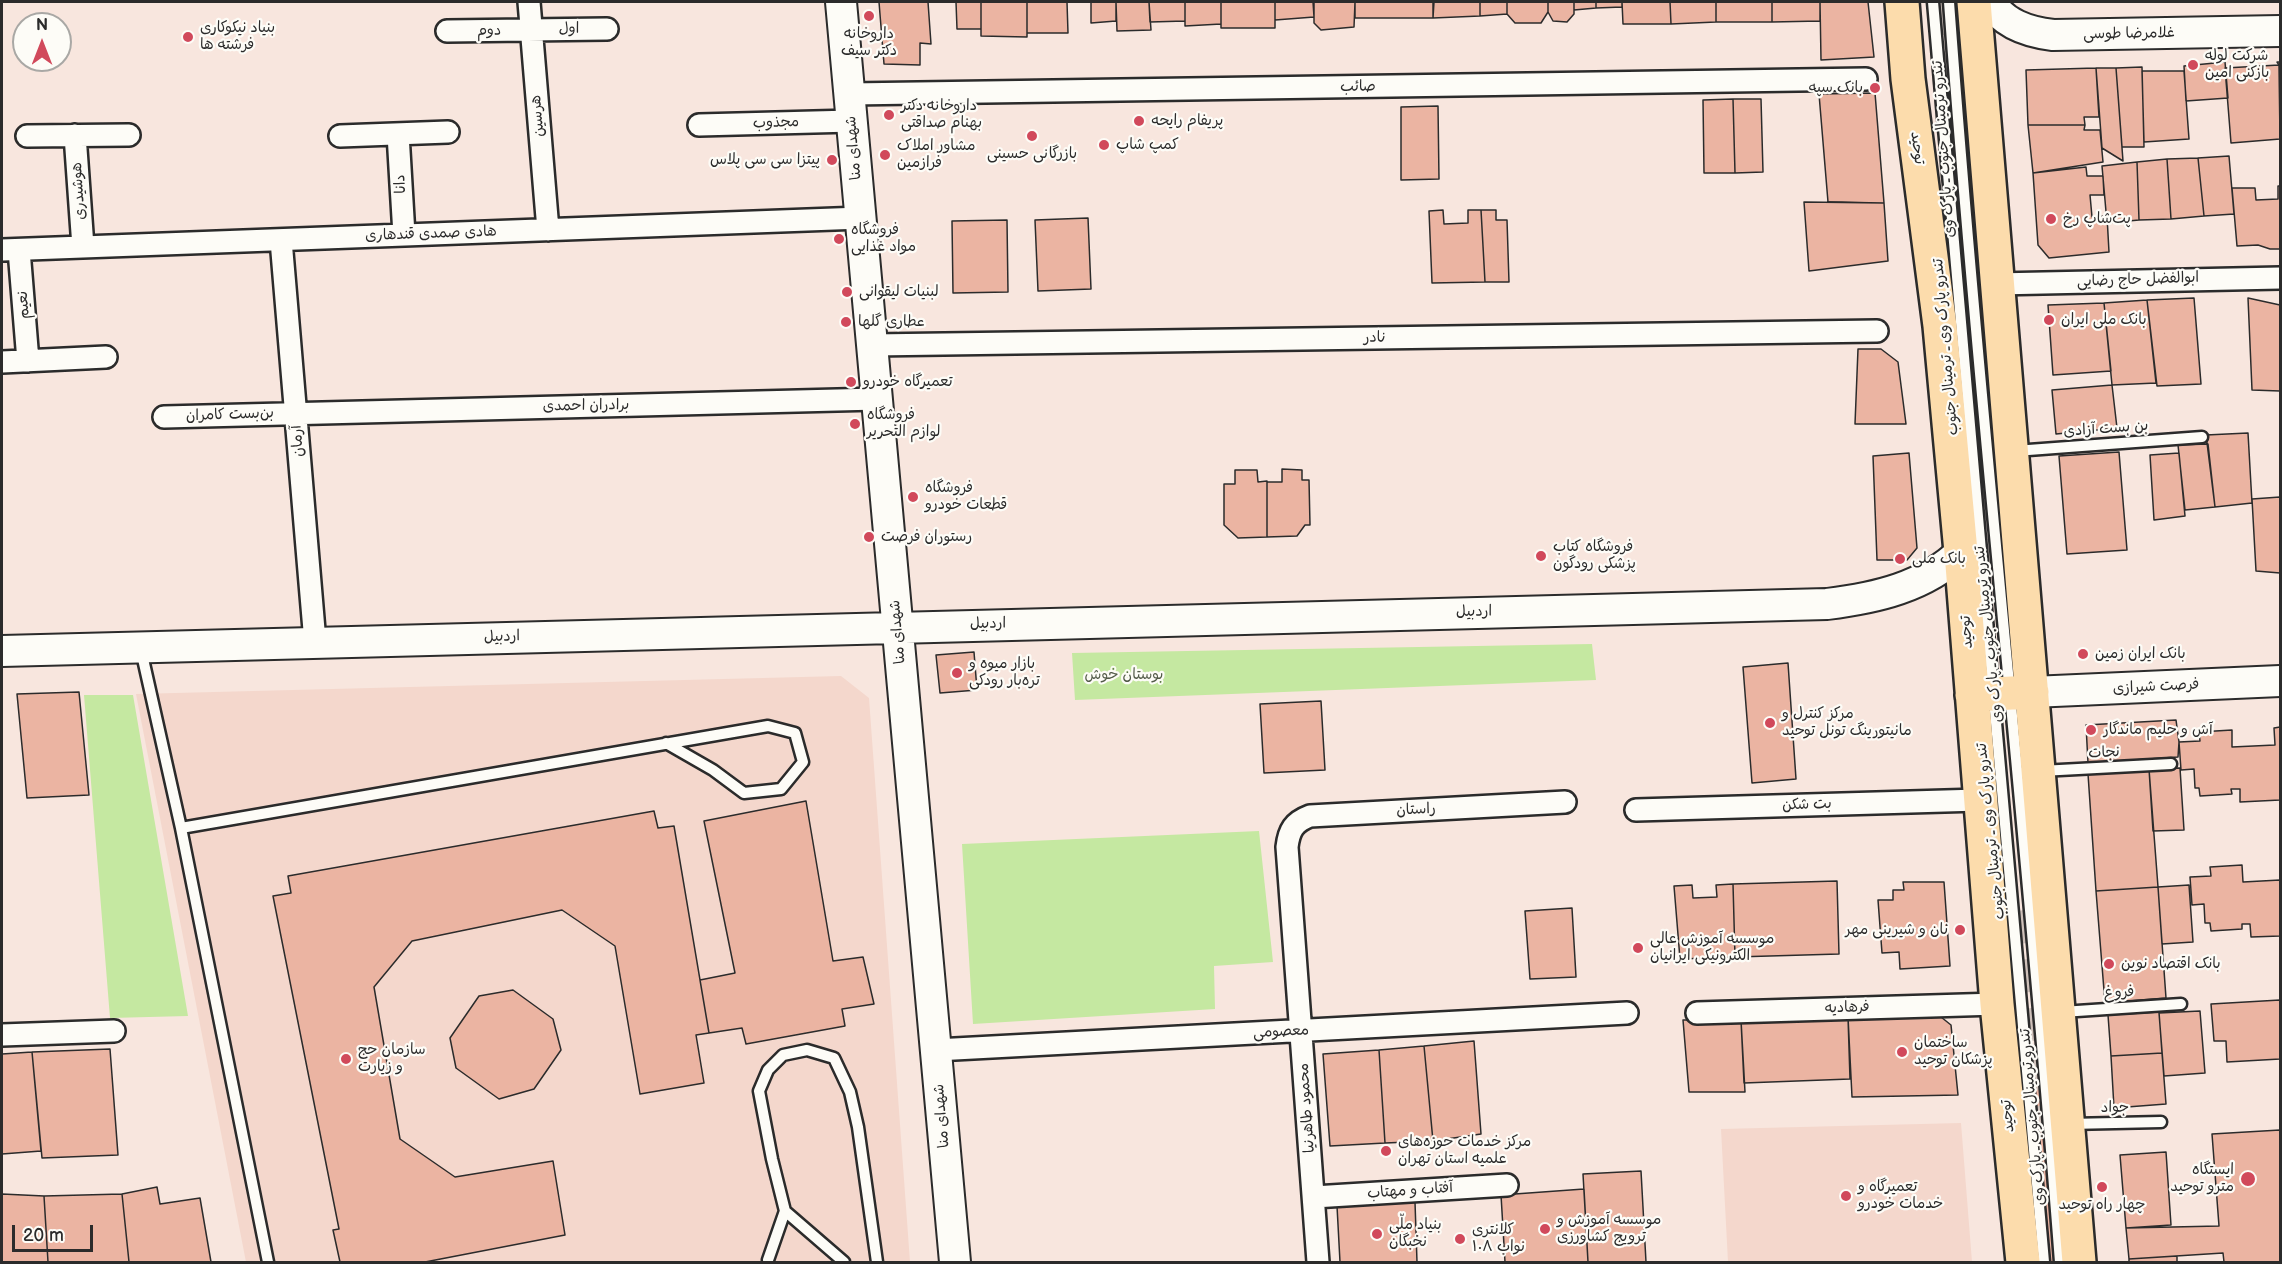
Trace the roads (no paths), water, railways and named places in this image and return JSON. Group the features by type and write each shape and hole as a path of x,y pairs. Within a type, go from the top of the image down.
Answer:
{"main road":[{"name":"توحید","path":"1902,2 1908,80 1940,326 1961,552 2001,693 2038,772 2079,1263"},
{"name":"توحید","path":"1974,2 1996,284 2012,451 2001,693 1979,800 1996,1004 2023,1263"}],"street":[{"name":"هرسین","path":"529,2 548,230"},
{"name":"شهدای منا","path":"841,2 955,1263"},
{"name":"غلامرضا طوسی","path":"1990,2 2009,22 2024,29 2053,35 2280,31"},
{"name":"اول","path":"531,30 607,28"},
{"name":"دوم","path":"447,31 531,30"},
{"name":"صائب","path":"851,108 1866,79"},
{"name":"مجذوب","path":"699,125 851,108"},
{"path":"340,136 448,132"},
{"name":"دانا","path":"398,134 404,235"},
{"name":"هوشیدری","path":"75,135 83,248"},
{"path":"27,136 129,135"},
{"name":"هادی صمدی قندهاری","path":"10,250 861,218"},
{"name":"آرمان","path":"281,240 315,642"},
{"name":"نعیم","path":"10,250 28,361"},
{"name":"ابوالفضل حاج رضایی","path":"1996,284 2280,278"},
{"name":"نادر","path":"872,345 1877,331"},
{"path":"2,362 106,357"},
{"name":"برادران احمدی","path":"296,414 877,399"},
{"name":"بن‌بست کامران","path":"164,417 296,414"},
{"name":"اردبیل","path":"2,651 898,626 1827,604 1855,600 1910,585 1939,571 1961,552"},
{"name":"فرصت شیرازی","path":"2001,693 2280,681"},
{"name":"بت شکن","path":"1636,810 1979,800"},
{"name":"راستان","path":"1287,847 1291,827 1298,820 1310,816 1565,802"},
{"name":"محمود طاهرنیا","path":"1287,847 1318,1263"},
{"name":"فرهادیه","path":"1697,1013 1996,1004"},
{"name":"معصومی","path":"936,1050 1627,1013"},
{"path":"2,1035 114,1031"},
{"name":"آفتاب و مهتاب","path":"1314,1197 1507,1185"}],"lane":[{"name":"تندرو پارک وی ـ ترمینال جنوب","path":"1933,2 1962,368 2001,693 2044,1263"},
{"name":"تندرو ترمینال جنوب ـ پارک وی","path":"1949,2 2001,693 2060,1263"},
{"name":"بن بست آزادی","path":"2012,451 2202,437"},
{"path":"140,647 181,828 268,1263"},
{"path":"181,828 666,743 768,726 795,733 803,762 781,789 744,794 713,770 666,743"},
{"name":"نجات","path":"2038,772 2171,764"},
{"name":"فروغ","path":"2059,1012 2181,1004"},
{"path":"755,1263 769,1261 785,1211 772,1160 759,1091 768,1070 783,1055 807,1050 834,1058 850,1092 858,1127 877,1263"},
{"name":"جواد","path":"2069,1124 2161,1122"},
{"path":"785,1211 844,1263"}],"tunnel":[{"path":"1943,2 1990,603"},
{"path":"2017,911 2031,1030 2048,1139"}],"place":[{"name":"داروخانه دکتر سیف","path":"869,16"},
{"name":"بنیاد نیکوکاری فرشته ها","path":"188,37"},
{"name":"شرکت لوله بازکنی امین","path":"2193,65"},
{"name":"بانک سپه","path":"1875,88"},
{"name":"داروخانه دکتر بهنام صداقتی","path":"889,115"},
{"name":"پریفام رایحه","path":"1139,121"},
{"name":"بازرگانی حسینی","path":"1032,136"},
{"name":"کمپ شاپ","path":"1104,145"},
{"name":"مشاور املاک فرازمین","path":"885,155"},
{"name":"پیتزا سی سی پلاس","path":"832,160"},
{"name":"پت‌شاپ رخ","path":"2051,219"},
{"name":"فروشگاه مواد غذایی","path":"839,239"},
{"name":"لبنیات لیقوانی","path":"847,292"},
{"name":"بانک ملی ایران","path":"2049,320"},
{"name":"عطاری گلها","path":"846,322"},
{"name":"تعمیرگاه خودرو","path":"851,382"},
{"name":"فروشگاه لوازم التحریر","path":"855,424"},
{"name":"فروشگاه قطعات خودرو","path":"913,497"},
{"name":"رستوران فرصت","path":"869,537"},
{"name":"فروشگاه کتاب پزشکی رودگون","path":"1541,556"},
{"name":"بانک ملی","path":"1900,559"},
{"name":"بانک ایران زمین","path":"2083,654"},
{"name":"بازار میوه و تره‌بار رودکی","path":"957,673"},
{"name":"مرکز کنترل و مانیتورینگ تونل توحید","path":"1770,723"},
{"name":"آش و حلیم ماندگار","path":"2091,730"},
{"name":"نان و شیرینی مهر","path":"1960,930"},
{"name":"موسسه آموزش عالی الکترونیکی ایرانیان","path":"1638,948"},
{"name":"بانک اقتصاد نوین","path":"2109,964"},
{"name":"ساختمان پزشکان توحید","path":"1902,1052"},
{"name":"سازمان حج و زیارت","path":"346,1059"},
{"name":"مرکز خدمات حوزه‌های علمیه استان تهران","path":"1386,1151"},
{"name":"ایستگاه مترو توحید","path":"2248,1179"},
{"name":"چهار راه توحید","path":"2102,1187"},
{"name":"تعمیرگاه و خدمات خودرو","path":"1846,1196"},
{"name":"موسسه آموزش و ترویج کشاورزی","path":"1545,1229"},
{"name":"بنیاد ملّی نخبگان","path":"1377,1234"},
{"name":"کلانتری ۱۰۸ نواب","path":"1460,1239"}],"park label":[{"name":"بوستان خوش","path":"1124,675"}]}
